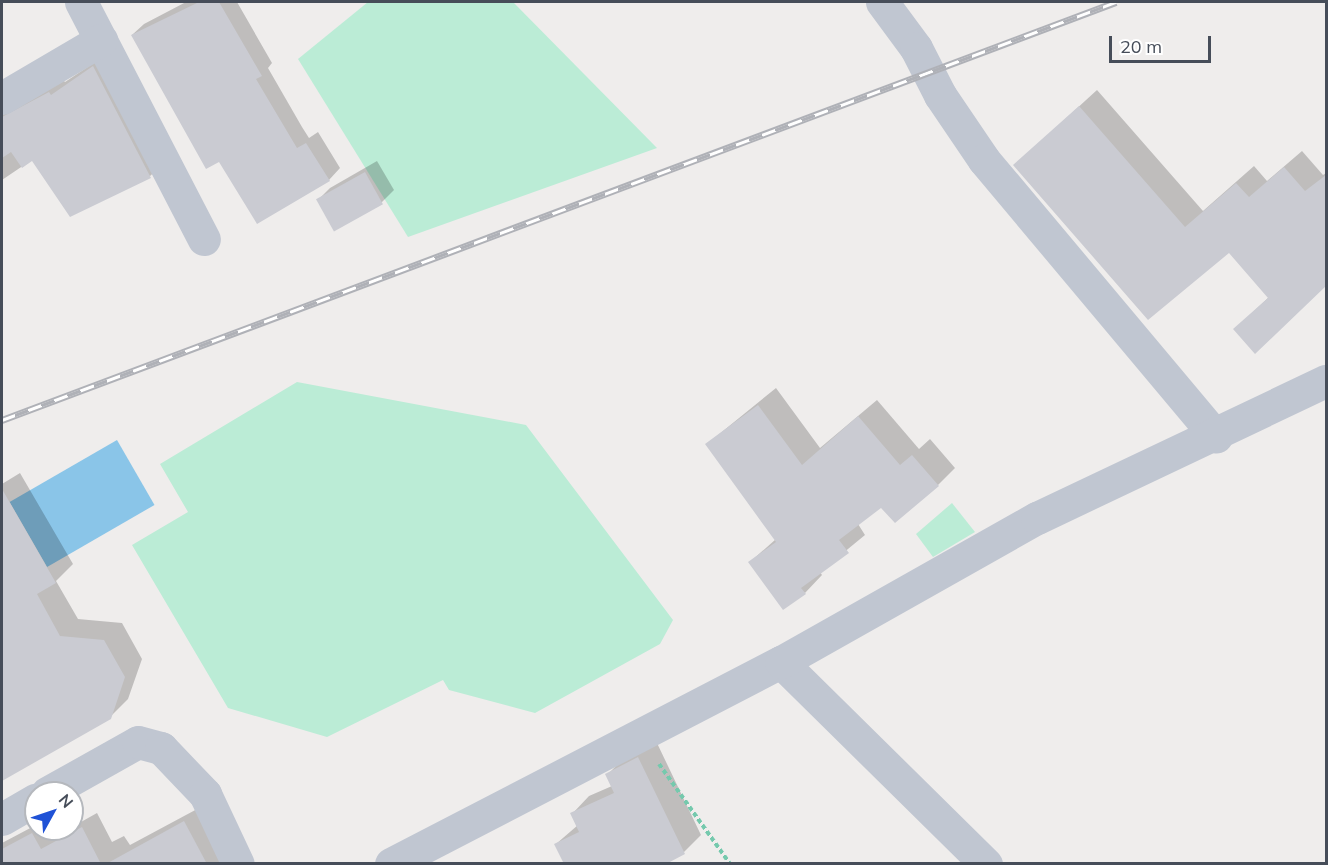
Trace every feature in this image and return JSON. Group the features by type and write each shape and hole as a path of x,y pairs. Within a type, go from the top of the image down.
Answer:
{"street":[{"path":"81,2 204,239"},
{"path":"882,2 916,48 940,95 984,160 1215,436"},
{"path":"2,98 101,40"},
{"path":"391,864 781,662 1037,518 1215,436 1320,395"},
{"path":"781,662 981,854 986,864"},
{"path":"68,781 138,742 161,748 205,794 238,864"},
{"path":"2,819 24,806"}],"path":[{"path":"639,736 730,864"}],"green space":[{"path":"368,2 513,2 657,148 408,237 298,59"},
{"path":"297,382 526,425 673,620 660,644 535,713 449,690 443,680 327,737 228,708 132,545 188,512 160,464"},
{"path":"952,503 975,532 933,557 916,534"}],"water":[{"path":"117,440 154,505 47,567 10,502"}],"building":[{"path":"199,2 219,2 262,76 256,79 297,148 306,143 330,181 257,224 219,162 206,169 131,35"},
{"path":"93,66 151,178 70,217 32,161 22,168 11,152 2,158 2,117 49,92 51,95"},
{"path":"1079,106 1185,227 1236,183 1249,197 1284,167 1305,191 1326,175 1326,286 1255,354 1233,329 1268,298 1229,253 1148,320 1013,165"},
{"path":"365,172 383,204 334,232 316,199"},
{"path":"758,405 802,465 858,416 900,465 912,455 939,486 895,523 881,508 839,540 849,553 801,588 806,594 783,610 748,562 776,542 705,444"},
{"path":"2,489 56,583 37,594 60,636 104,640 125,677 111,719 2,781"},
{"path":"638,757 685,854 666,864 564,864 554,844 579,832 570,813 614,793 605,774"},
{"path":"184,821 207,864 106,864"},
{"path":"84,831 101,864 2,864 2,849 24,837 24,841 36,841 41,849 56,841 84,841"}],"railway":[{"path":"2,420 1116,2"}]}
